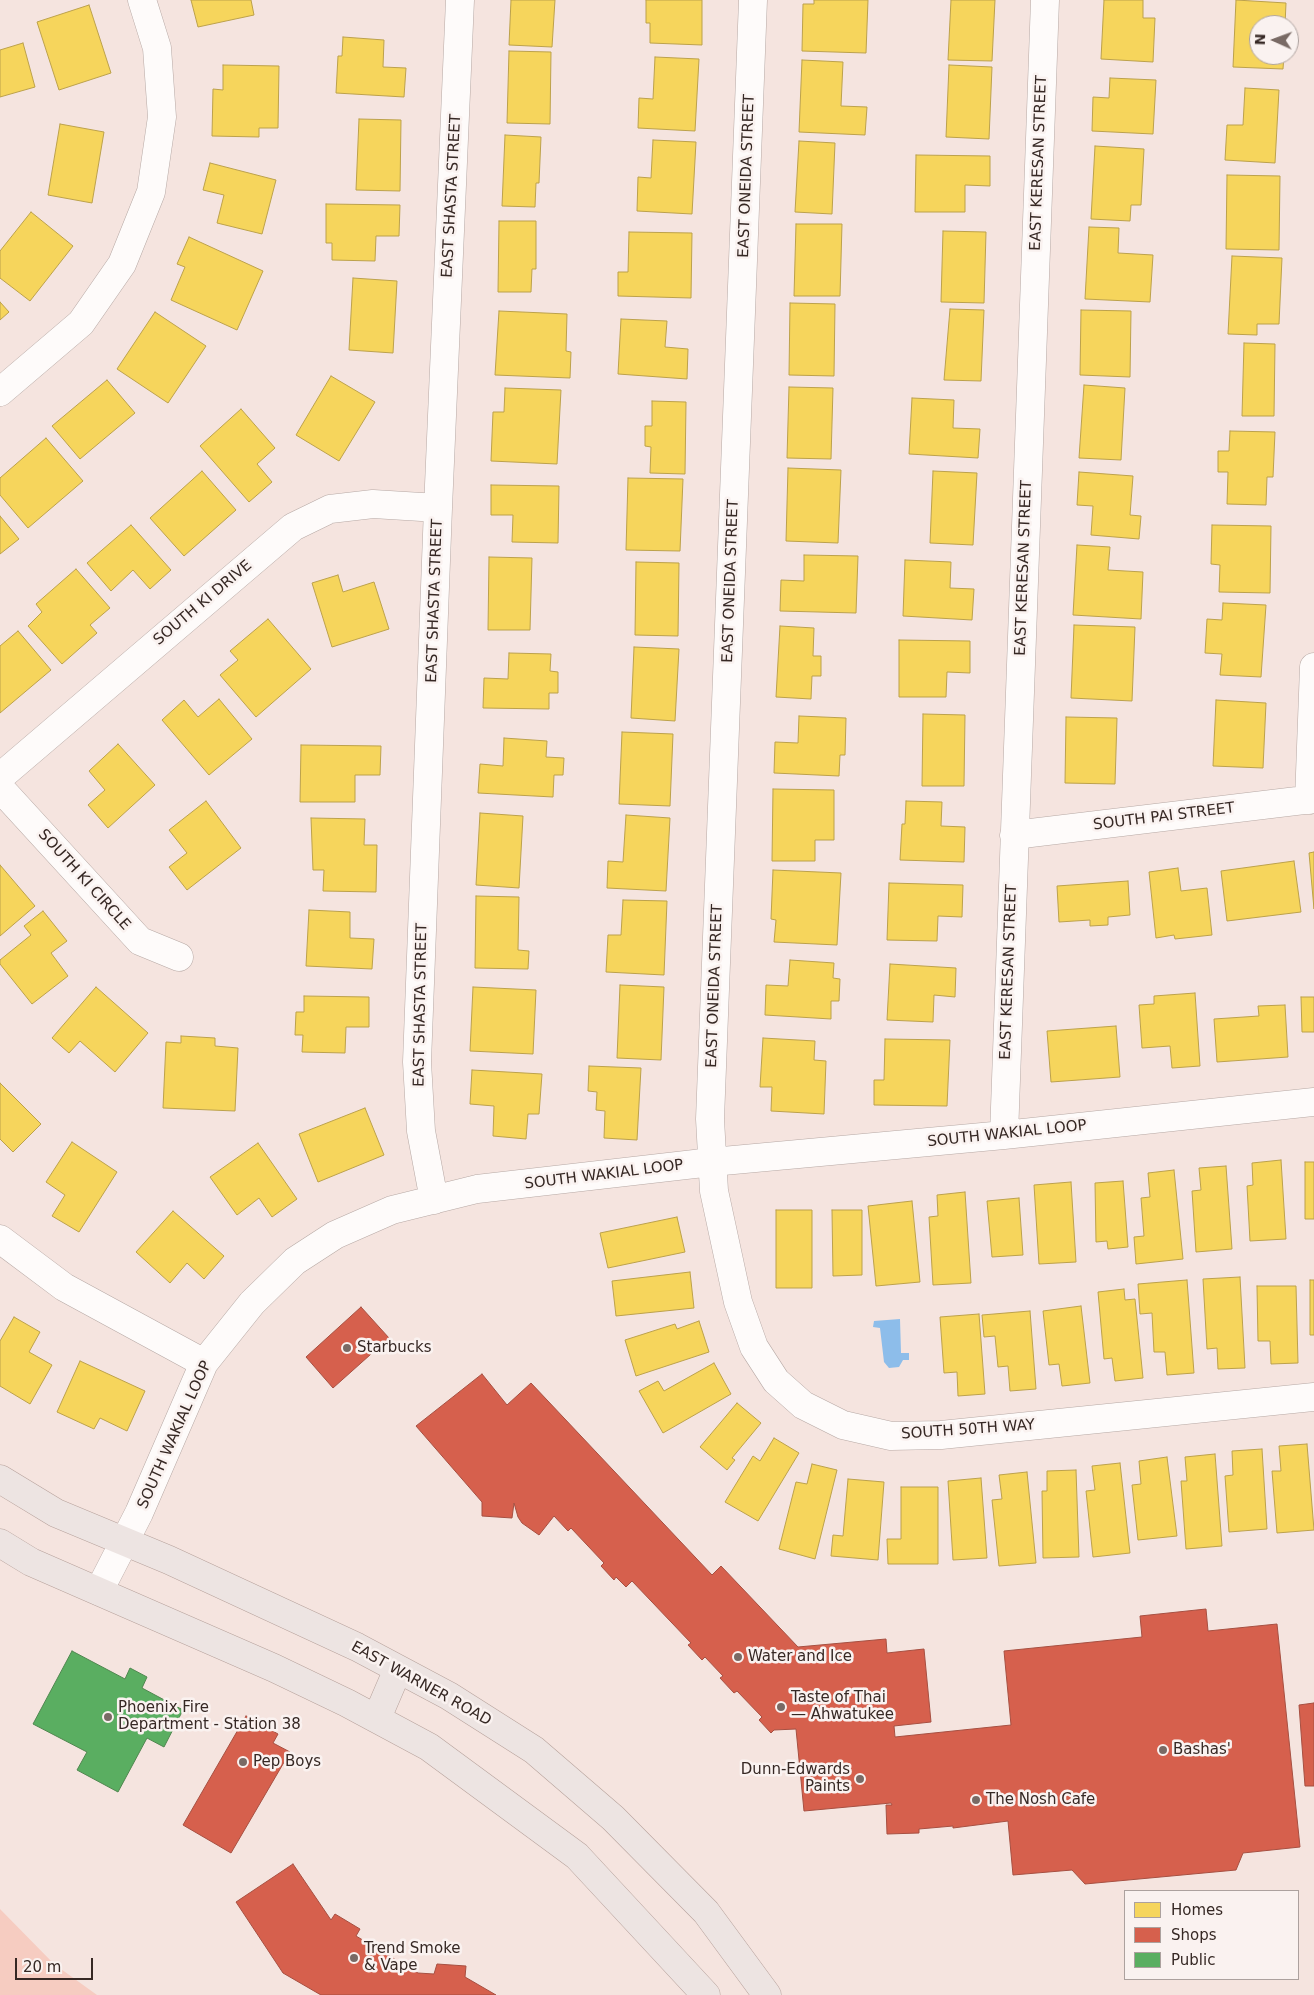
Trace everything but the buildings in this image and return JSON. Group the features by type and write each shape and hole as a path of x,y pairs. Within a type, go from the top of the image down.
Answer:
{"main road":[{"name":"EAST WARNER ROAD","path":"0,1479 56,1513 195,1572 357,1647 449,1696 534,1750 613,1818 706,1912 766,1995"},
{"path":"0,1543 31,1562 274,1668 377,1718 428,1747 577,1856 706,1995"},
{"path":"377,1718 398,1669"}],"street":[{"path":"0,392 81,323 122,264 151,192 162,118 157,48 142,0"},
{"name":"EAST SHASTA STREET","path":"434,1200 421,1131 417,1062 460,0"},
{"name":"EAST ONEIDA STREET","path":"712,1162 710,1118 753,0"},
{"name":"EAST KERESAN STREET","path":"1004,1135 1045,0"},
{"name":"SOUTH KI DRIVE","path":"0,777 293,527 330,509 373,504 438,508"},
{"path":"1312,800 1314,667"},
{"name":"SOUTH KI CIRCLE","path":"0,788 140,941 179,957"},
{"name":"SOUTH PAI STREET","path":"1014,835 1312,800"},
{"name":"SOUTH WAKIAL LOOP","path":"100,1591 139,1514 204,1363 252,1303 295,1262 335,1235 392,1210 477,1189 712,1162 1004,1135 1314,1102"},
{"name":"SOUTH 50TH WAY","path":"712,1162 714,1191 738,1302 754,1347 776,1381 803,1405 843,1426 891,1436 940,1435 1314,1397"},
{"path":"0,1239 64,1287 204,1363"}],"shaded area":[{"path":"0,1909 54,1964 97,1995 0,1995"}],"water":[{"path":"900,1319 901,1353 909,1353 909,1360 903,1360 899,1367 889,1368 884,1362 880,1328 873,1327 874,1321"}],"place":[{"name":"Starbucks","path":"347,1348"},
{"name":"Water and Ice","path":"738,1657"},
{"name":"Taste of Thai — Ahwatukee","path":"781,1707"},
{"name":"Phoenix Fire Department - Station 38","path":"108,1717"},
{"name":"Bashas'","path":"1163,1750"},
{"name":"Pep Boys","path":"243,1762"},
{"name":"Dunn-Edwards Paints","path":"860,1779"},
{"name":"The Nosh Cafe","path":"976,1800"},
{"name":"Trend Smoke & Vape","path":"354,1958"}]}
